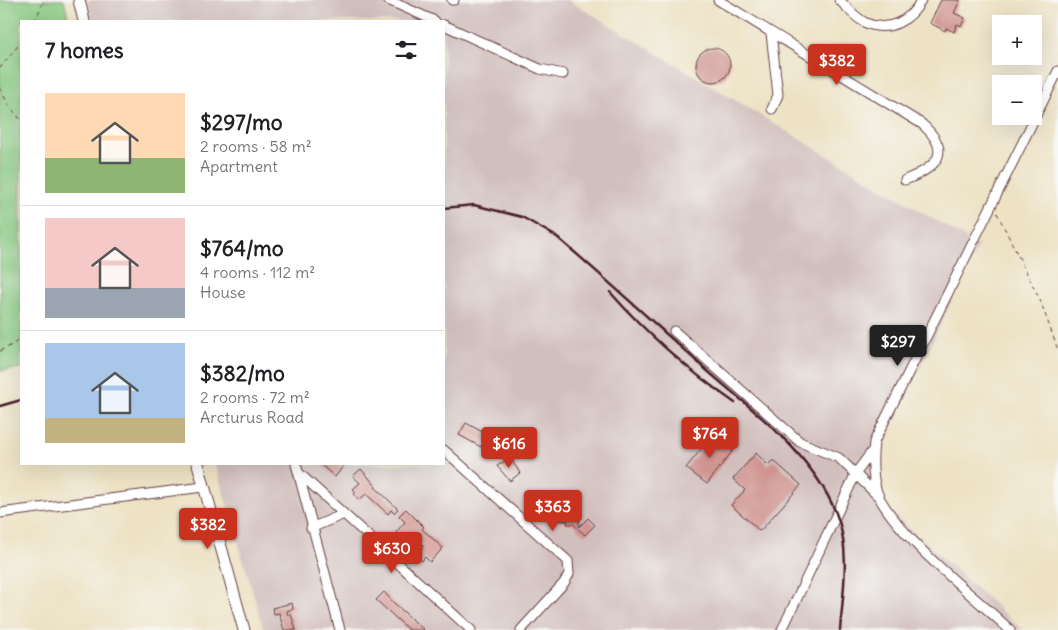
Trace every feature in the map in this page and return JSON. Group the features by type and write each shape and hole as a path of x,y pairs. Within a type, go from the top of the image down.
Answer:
{"main road":[{"path":"79,0 84,20"},
{"path":"198,465 244,630"}],"street":[{"path":"388,0 433,20"},
{"path":"718,0 922,124 939,143 940,153 934,165 924,172 905,180"},
{"path":"839,0 857,17 868,24 884,26 908,19 916,12 922,0"},
{"path":"445,25 540,69 563,74"},
{"path":"771,33 778,95 772,109"},
{"path":"880,498 874,477 874,442 1058,71"},
{"path":"674,331 800,442 839,458 856,473 880,498 902,528 923,550 1010,630"},
{"path":"782,630 856,473 874,450"},
{"path":"445,451 568,561 569,574 564,583 522,630"},
{"path":"297,468 344,514 471,630"},
{"path":"297,468 340,630"},
{"path":"0,514 203,486"},
{"path":"312,528 344,514"}],"path":[{"path":"35,20 44,0"},
{"path":"0,68 20,43"},
{"path":"0,89 10,107 20,119"},
{"path":"992,204 1040,300 1058,350"},
{"path":"0,350 14,344 20,337"}],"shaded area":[{"path":"87,0 568,0 978,246 863,487 1023,630 264,630 215,465 445,465 445,20 93,20"}],"green space":[{"path":"0,0 64,0 69,20 20,20 20,368 0,371"}],"building":[{"path":"941,0 960,0 954,13 965,18 961,26 957,24 954,32 946,28 945,31 930,23"},
{"path":"713,48 720,49 725,53 729,58 729,72 725,77 720,81 713,82 706,81 701,77 697,72 696,65 697,58 701,53 706,49"},
{"path":"466,423 488,435 481,447 459,435"},
{"path":"714,433 734,449 707,484 686,468"},
{"path":"756,453 768,465 773,460 801,485 760,531 731,505 745,490 733,479"},
{"path":"510,458 520,473 510,481 497,466"},
{"path":"321,465 344,465 335,477"},
{"path":"361,469 375,487 398,509 394,513 391,510 388,514 366,494 359,500 354,494 356,492 353,489 360,483 353,476"},
{"path":"556,507 580,508 579,527 588,518 595,525 585,535 573,524 567,524 568,521 555,520"},
{"path":"406,509 424,527 422,529 443,548 430,562 425,557 422,561 415,555 424,546 410,533 403,540 396,532 405,522 399,516"},
{"path":"384,592 424,630 409,630 376,600"},
{"path":"292,603 293,609 287,611 288,615 291,614 296,630 284,630 279,613 274,614 272,608"}],"railway":[{"path":"445,208 474,205 522,217 557,237 778,432 811,470 825,491 841,527 845,571 840,630"},
{"path":"610,292 669,351 735,403"},
{"path":"0,406 20,400"}]}
